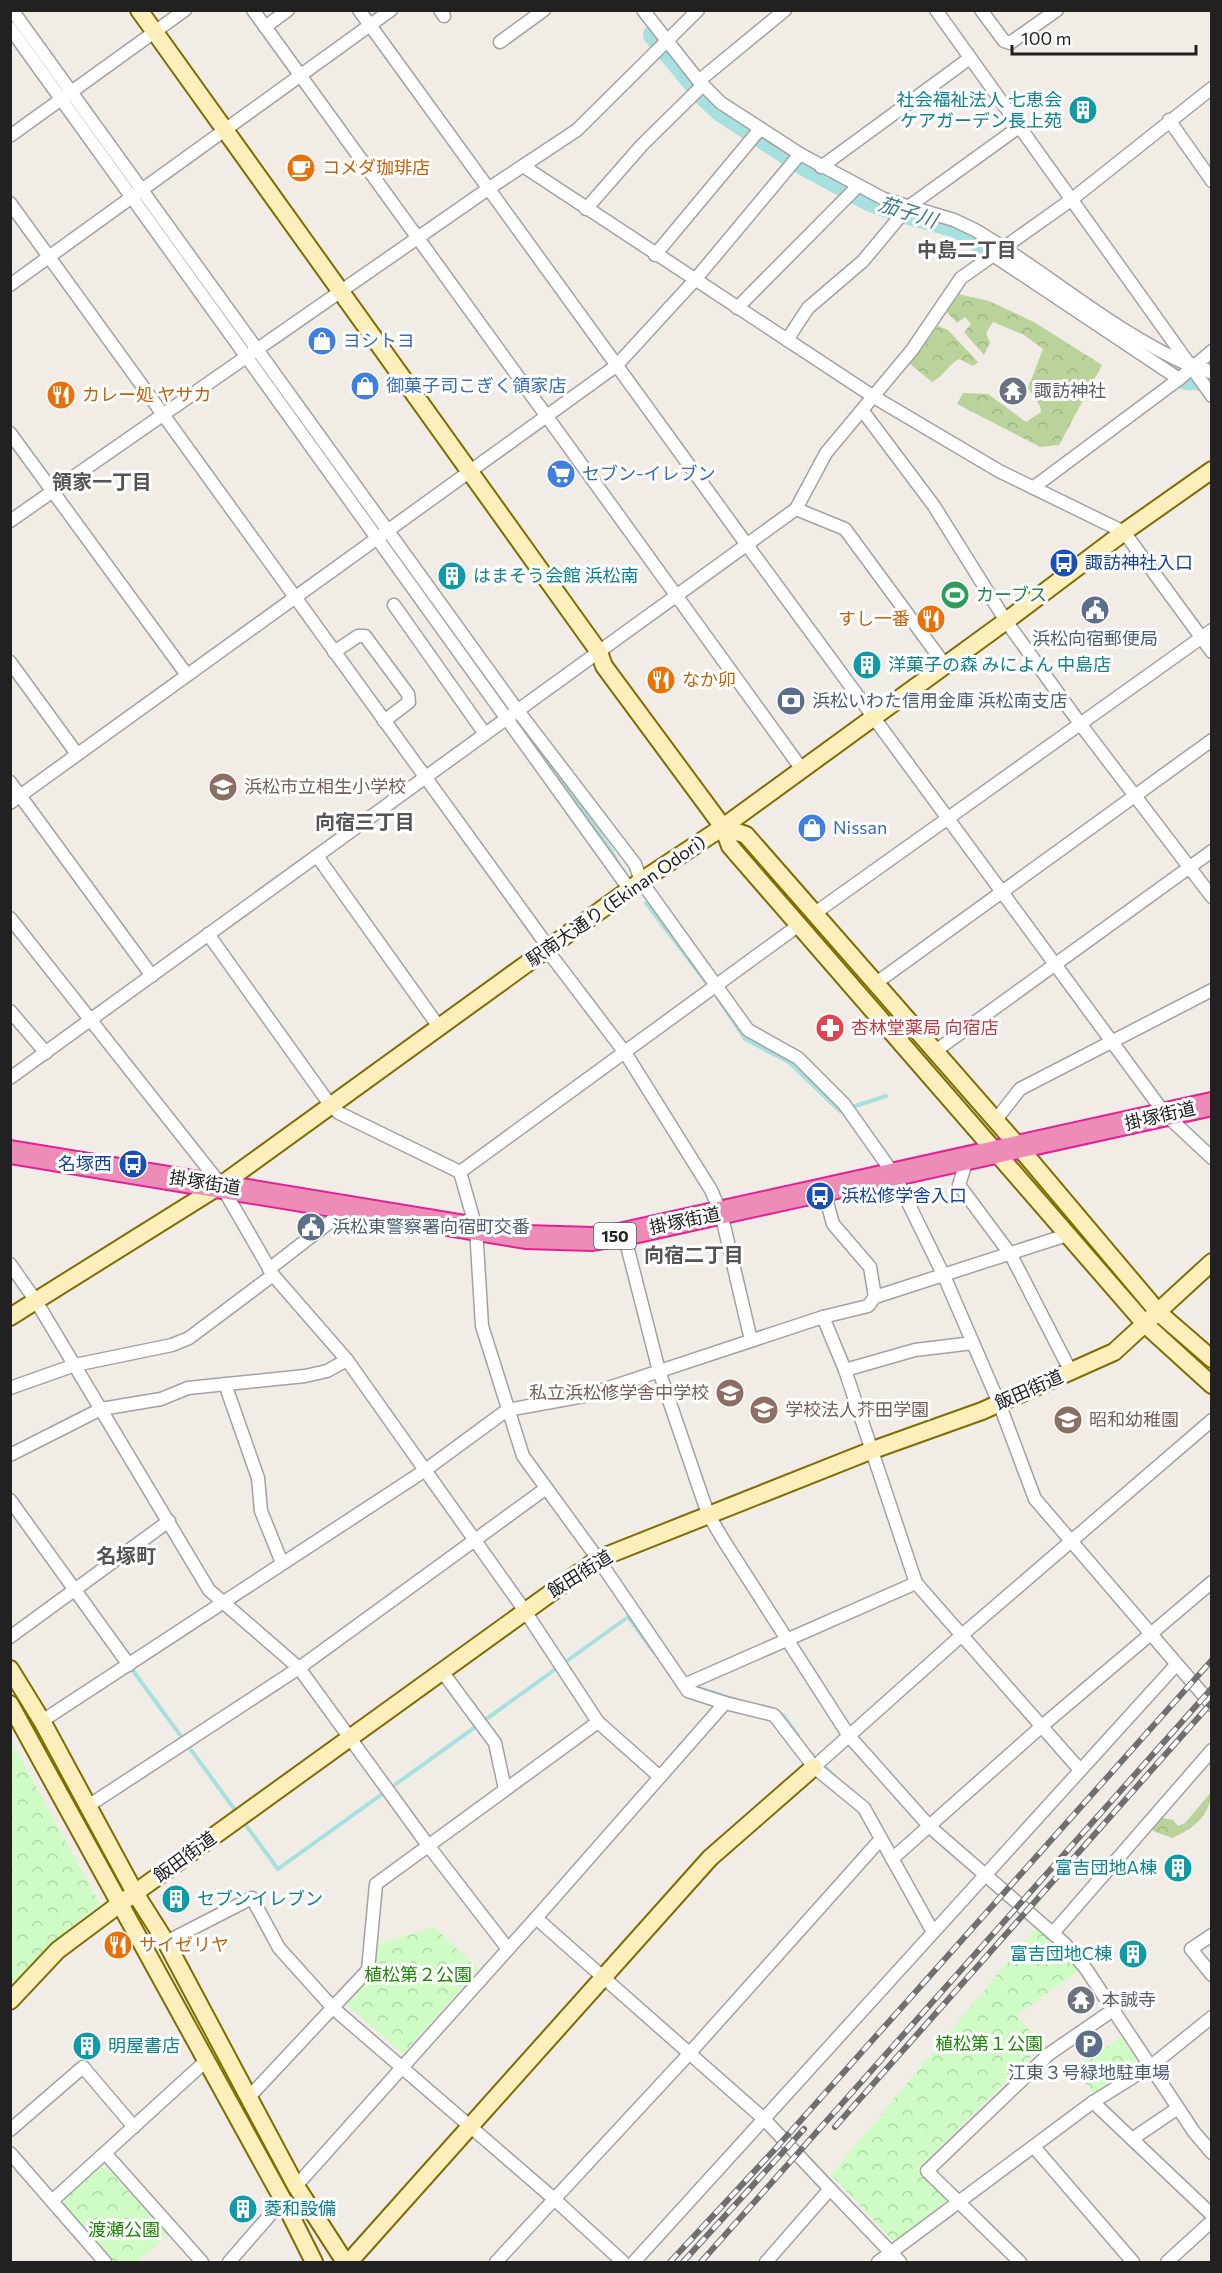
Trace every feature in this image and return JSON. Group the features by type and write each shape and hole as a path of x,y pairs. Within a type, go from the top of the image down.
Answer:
{"highway":[{"name":"掛塚街道","path":"10,1152 526,1237 592,1239 895,1176 1212,1104"}],"street":[{"path":"12,10 67,95 137,194 635,886 748,1030 798,1058 844,1104 895,1176 944,1276 999,1404 1035,1499 1212,1705"},
{"path":"139,10 599,652 604,666 723,827 730,846 1146,1325 1212,1385"},
{"path":"10,136 185,10"},
{"path":"253,10 416,239 801,768"},
{"path":"265,27 288,10"},
{"path":"359,10 616,366 1165,1114 1212,1158"},
{"path":"10,285 391,10"},
{"path":"500,42 544,10"},
{"path":"643,10 665,46 700,86 757,132 797,158 821,167 854,190 905,211 959,222 998,251 1016,258 1168,356 1190,373 1212,396"},
{"path":"10,521 488,189 578,130 665,46 698,10"},
{"path":"586,209 642,145 700,86 706,75 785,10"},
{"path":"936,10 1190,373"},
{"path":"981,10 1004,41 1010,43 1057,10"},
{"path":"10,28 67,95"},
{"path":"821,167 970,58"},
{"path":"10,1078 796,509 826,453 912,350 958,281 1071,200 1212,88"},
{"path":"1169,120 1212,181"},
{"path":"787,340 808,308 863,261 905,211 1019,127"},
{"path":"655,255 757,132"},
{"path":"15,799 616,366 694,281 797,158"},
{"path":"523,166 694,281 874,397 999,471 1124,532 1206,634 1212,652"},
{"path":"737,308 854,190"},
{"path":"10,203 626,1054 711,1190 721,1213 751,1340"},
{"path":"1034,487 1190,373 1212,351"},
{"path":"1190,373 1212,373"},
{"path":"862,410 934,506 1006,621 1188,869 1212,897"},
{"path":"10,432 187,675"},
{"name":"駅南大通り (Ekinan Odori)","path":"10,1317 221,1185 635,886 723,827 1124,532 1212,470"},
{"path":"796,509 845,529 945,665"},
{"path":"394,605 485,734"},
{"path":"815,913 1206,634"},
{"path":"334,652 358,636 365,636 401,685 410,698 409,702 384,721"},
{"path":"10,662 77,754"},
{"path":"876,983 1212,740"},
{"path":"10,782 15,799 152,976"},
{"path":"723,827 746,836 1019,1147 1159,1313 1212,1359"},
{"path":"934,1052 1212,850"},
{"path":"317,856 439,1027"},
{"path":"10,918 221,1185 271,1272 347,1360 525,1611 598,1722 660,1777"},
{"path":"460,1172 626,1054 799,925"},
{"path":"208,934 331,1106 339,1113 460,1172 476,1228 482,1326 523,1456 545,1489 598,1558 688,1690 725,1703 774,1715 814,1767 864,1808 933,1932"},
{"path":"995,1121 1020,1089 1212,990"},
{"path":"10,1011 46,1053"},
{"path":"967,1159 959,1185 1011,1255 1071,1372"},
{"path":"824,1191 833,1224 870,1267 875,1297"},
{"path":"10,1388 75,1365 172,1345 189,1338 349,1207"},
{"path":"624,1234 659,1371 708,1514 849,1736 930,1827 1053,1933 1086,1969 1178,2108 1210,2149"},
{"path":"42,1721 424,1471 507,1410 584,1396 823,1317 868,1306 875,1297 1011,1255 1067,1235"},
{"name":"飯田街道","path":"10,2001 58,1950 598,1558 870,1451 999,1404 1114,1352 1212,1262"},
{"path":"10,1264 36,1301 209,1590 300,1668 427,1844 508,1949"},
{"path":"823,1317 845,1370 870,1451 916,1583 1080,1770"},
{"path":"845,1370 915,1350 973,1343"},
{"path":"10,1455 101,1409 161,1399 188,1388 305,1376 327,1371 347,1360"},
{"path":"225,1384 258,1478 261,1511 282,1563"},
{"path":"10,1669 42,1721 135,1893 166,1942 296,2186 347,2262 710,1858 962,1635 1212,1420"},
{"path":"88,1806 300,1668 545,1489"},
{"path":"10,1500 129,1665"},
{"path":"10,1636 169,1521"},
{"path":"892,1859 1042,1726 1212,1581"},
{"path":"684,1685 916,1583"},
{"path":"634,2262 1176,1665"},
{"path":"441,1671 495,1743 505,1788"},
{"path":"296,2186 725,1703"},
{"path":"10,1704 207,2060 314,2262"},
{"path":"250,2096 368,1971 376,1884 427,1844 598,1722"},
{"path":"1053,1933 1212,1750"},
{"path":"496,2262 688,2055 880,1840"},
{"path":"166,1942 252,1898 279,1948 333,2008 554,2198 623,2262"},
{"path":"536,1918 688,2055 765,2120 900,2262"},
{"path":"1212,1935 1191,1949 1212,1975"},
{"path":"1020,2262 927,2170 1049,2054 1113,2010"},
{"path":"878,2262 1093,2102 1151,2066 1212,2017"},
{"path":"52,2201 207,2060"},
{"path":"10,2130 83,2067 134,2127"},
{"path":"1093,2102 1212,2215"},
{"path":"1132,2139 1178,2108"},
{"path":"1034,2147 1133,2262"},
{"path":"10,2153 105,2262"},
{"path":"105,2153 202,2262"},
{"path":"766,2262 830,2189"},
{"path":"229,2262 283,2200"},
{"path":"1167,2262 1212,2221"}],"green space":[{"path":"958,294 989,301 1034,322 1102,365 1059,445 1040,447 957,404 963,393 988,394 1026,422 1041,412 1040,406 1028,388 1043,349 1024,335 993,322 986,333 990,343 984,355 964,332 971,324 965,317 957,323 946,311"},
{"path":"938,326 948,330 978,362 973,366 959,359 932,382 910,364"},
{"path":"10,1739 100,1904 54,1941 11,1990"},
{"path":"1211,1792 1208,1808 1194,1826 1172,1838 1153,1831 1153,1826 1162,1818 1173,1820 1178,1826 1185,1823"},
{"name":"植松第２公園","path":"434,1927 478,1969 403,2054 347,2005 375,1972 376,1945"},
{"name":"植松第１公園","path":"1037,1927 1068,1953 1080,1970 1017,2015 1042,2046 917,2169 949,2199 895,2243 831,2175"},
{"path":"1121,2037 1136,2060 1134,2067 1094,2093 1073,2069"},
{"name":"渡瀬公園","path":"99,2168 108,2169 168,2235 136,2262 114,2262 65,2206 64,2199"}],"waterway":[{"name":"茄子川","path":"654,35 705,96 721,111 801,163 871,201 956,227 1000,254"},
{"path":"230,324 250,352"},
{"name":"茄子川","path":"1141,346 1176,369 1186,379 1212,380"},
{"path":"260,365 611,850 619,866"},
{"path":"646,903 709,986"},
{"path":"714,992 745,1039 789,1062 840,1111 886,1096"},
{"path":"242,1820 278,1869 628,1617 654,1652"},
{"path":"131,1668 238,1814"},
{"path":"692,1686 736,1700"},
{"path":"778,1713 783,1715 798,1736"},
{"path":"809,1752 834,1776"}],"railway":[{"path":"670,2262 777,2147 1212,1660"},
{"path":"701,2262 1212,1688"},
{"path":"835,2127 1212,1702"},
{"path":"683,2262 804,2129"}],"place":[{"name":"社会福祉法人 七恵会 ケアガーデン長上苑","path":"1083,110"},
{"name":"コメダ珈琲店","path":"301,168"},
{"name":"ヨシトヨ","path":"322,341"},
{"name":"御菓子司こぎく領家店","path":"365,386"},
{"name":"諏訪神社","path":"1013,391"},
{"name":"カレー処 ヤサカ","path":"61,395"},
{"name":"セブン-イレブン","path":"561,474"},
{"name":"諏訪神社入口","path":"1064,563"},
{"name":"はまそう会館 浜松南","path":"452,576"},
{"name":"カーブス","path":"955,595"},
{"name":"浜松向宿郵便局","path":"1095,610"},
{"name":"すし一番","path":"931,619"},
{"name":"洋菓子の森 みによん 中島店","path":"867,665"},
{"name":"なか卯","path":"661,680"},
{"name":"浜松いわた信用金庫 浜松南支店","path":"791,701"},
{"name":"浜松市立相生小学校","path":"223,787"},
{"name":"Nissan","path":"812,828"},
{"name":"杏林堂薬局 向宿店","path":"830,1028"},
{"name":"名塚西","path":"133,1164"},
{"name":"浜松修学舎入口","path":"820,1196"},
{"name":"浜松東警察署向宿町交番","path":"311,1227"},
{"name":"私立浜松修学舎中学校","path":"730,1393"},
{"name":"学校法人芥田学園","path":"764,1410"},
{"name":"昭和幼稚園","path":"1068,1420"},
{"name":"富吉団地A棟","path":"1178,1868"},
{"name":"セブンイレブン","path":"176,1899"},
{"name":"サイゼリヤ","path":"118,1945"},
{"name":"富吉団地C棟","path":"1133,1954"},
{"name":"本誠寺","path":"1081,2000"},
{"name":"江東３号緑地駐車場","path":"1089,2044"},
{"name":"明屋書店","path":"87,2046"},
{"name":"菱和設備","path":"243,2209"}],"district":[{"name":"中島二丁目","path":"967,250"},
{"name":"領家一丁目","path":"102,482"},
{"name":"向宿三丁目","path":"365,822"},
{"name":"向宿二丁目","path":"694,1255"},
{"name":"名塚町","path":"126,1556"}]}
